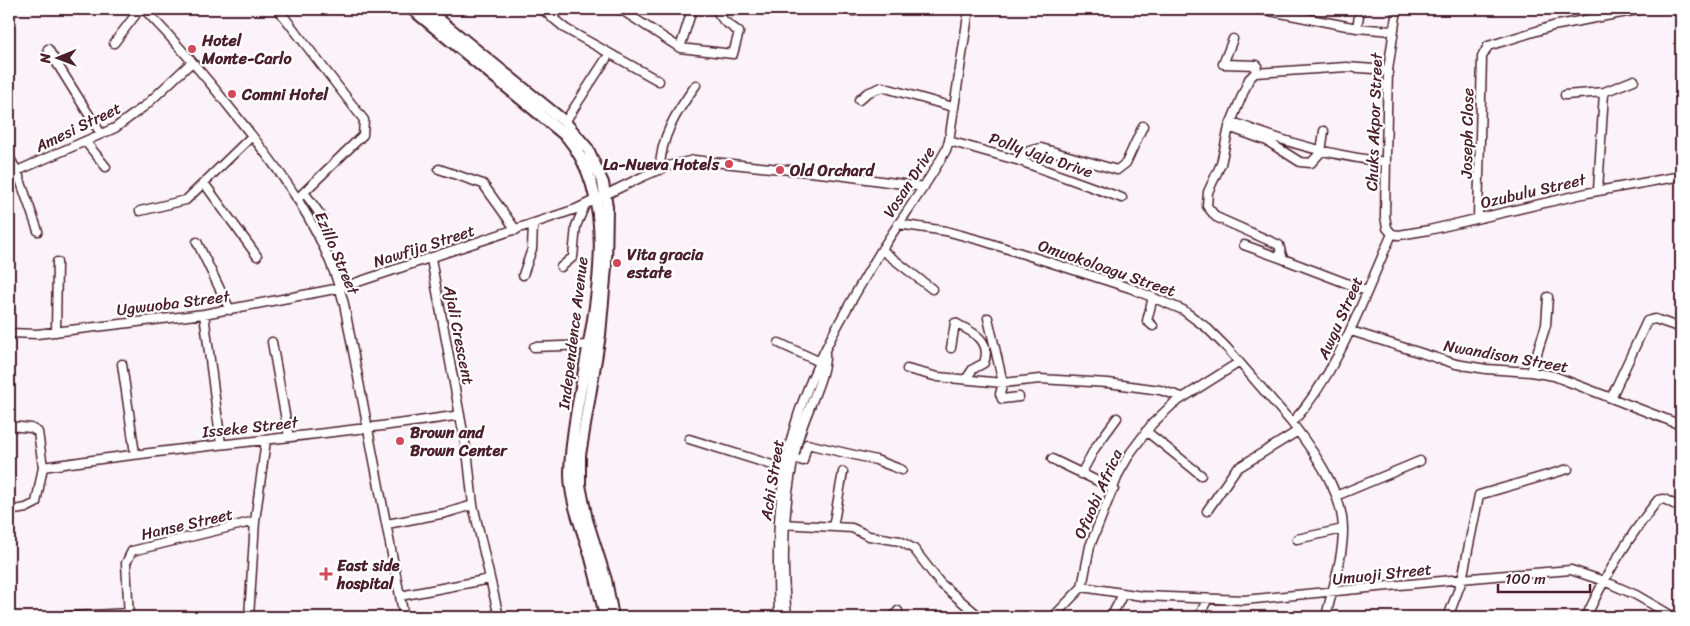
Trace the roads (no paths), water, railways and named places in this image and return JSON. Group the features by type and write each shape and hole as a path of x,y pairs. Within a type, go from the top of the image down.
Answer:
{"main road":[{"name":"Independence Avenue","path":"412,9 567,137 588,169 601,198"},
{"name":"Independence Avenue","path":"426,9 565,122 588,149 599,172 606,267 578,442"},
{"name":"Independence Avenue","path":"596,334 589,345 575,474 581,495 583,521 602,580 606,617"}],"street":[{"path":"114,43 140,9"},
{"name":"Ezillo Street","path":"144,9 192,62 252,136 297,199 318,235 340,288 404,617"},
{"path":"278,9 364,120 363,135 297,199"},
{"path":"542,9 552,18 655,80"},
{"path":"552,18 559,9"},
{"path":"620,9 680,48 733,54 740,32 724,21 715,9"},
{"path":"680,48 691,13 690,9"},
{"name":"Vosan Drive","path":"825,354 882,250 924,187 949,141 969,9"},
{"path":"1258,9 1357,28 1392,31"},
{"path":"1357,28 1360,9"},
{"name":"Chuks Akpor Street","path":"1392,234 1387,228 1385,216 1388,70 1392,31 1397,9"},
{"name":"Joseph Close","path":"1478,218 1482,57 1485,50 1491,44 1553,26 1643,9"},
{"path":"1233,39 1223,64 1256,65 1254,74 1246,86 1231,125 1221,164 1208,192 1207,206 1222,221 1279,245 1283,259"},
{"path":"48,49 101,134"},
{"path":"565,122 606,59"},
{"name":"Amesi Street","path":"17,171 85,142 132,117 192,62"},
{"path":"1254,74 1346,67 1388,70"},
{"path":"1565,95 1604,92 1634,80"},
{"path":"660,170 660,153 671,122 696,85"},
{"path":"859,100 867,93 882,87 953,107"},
{"path":"1598,190 1604,92"},
{"path":"1231,125 1266,141 1300,162 1313,162 1321,152 1324,131"},
{"path":"1231,125 1345,158 1386,162"},
{"path":"1020,161 1029,151 1040,148 1117,170 1126,163 1143,126"},
{"path":"140,211 186,200 252,136"},
{"name":"Polly Jaja Drive","path":"949,141 1020,161 1122,198"},
{"path":"85,142 106,167"},
{"path":"9,157 17,171 38,230"},
{"name":"Nawfija Street","path":"340,288 533,224 585,205 660,170 698,159 924,187"},
{"path":"440,169 482,183 516,230"},
{"name":"Ozubulu Street","path":"1392,234 1399,235 1429,230 1598,190 1681,176"},
{"path":"204,183 257,256"},
{"path":"304,192 322,217"},
{"path":"561,267 573,257 576,226 585,205"},
{"path":"523,275 532,249 533,224"},
{"name":"Omuokoloagu Street","path":"898,224 946,231 983,241 1153,297 1183,310 1207,328 1292,423"},
{"name":"Awgu Street","path":"1292,423 1322,384 1352,331 1392,234"},
{"path":"198,242 230,310"},
{"path":"1244,245 1367,291"},
{"path":"882,250 932,289"},
{"name":"Ajali Crescent","path":"431,259 468,459 473,505 499,617"},
{"path":"56,332 57,262"},
{"name":"Ugwuoba Street","path":"9,333 56,332 204,314 340,288"},
{"path":"1153,297 1147,321 1154,326"},
{"path":"1531,372 1546,325 1548,297"},
{"path":"204,314 221,444"},
{"path":"988,318 1002,383 1000,394 1002,398 1019,397"},
{"path":"1611,398 1648,321 1655,319 1681,328"},
{"path":"951,348 954,323 974,332 985,343 987,355 984,363 972,369 966,378"},
{"name":"Nwandison Street","path":"1352,331 1456,364 1554,376 1681,425"},
{"path":"272,342 289,436"},
{"path":"779,343 820,362"},
{"path":"534,346 589,345"},
{"name":"Achi Street","path":"779,617 777,578 785,469 796,421 825,354"},
{"name":"Achi Street","path":"787,617 782,524 802,423 826,364 825,354"},
{"name":"Ofuobi Africa","path":"1082,587 1086,556 1126,459 1158,417 1182,397 1238,362"},
{"path":"122,364 135,454"},
{"path":"906,368 938,377 966,378 1002,383 1040,378 1108,382 1160,390 1182,397"},
{"name":"Isseke Street","path":"42,467 289,436 368,430 460,415"},
{"path":"1081,474 1095,448 1117,418"},
{"path":"1292,423 1336,496 1343,529 1326,617"},
{"path":"9,426 31,428 38,432 42,467 36,503 26,508 9,511"},
{"path":"1146,431 1201,475"},
{"path":"1207,511 1236,469 1298,431"},
{"path":"689,439 785,469"},
{"path":"249,617 256,521 266,440"},
{"path":"794,458 803,461 807,444 876,460 902,470"},
{"path":"1052,459 1114,488"},
{"path":"1336,496 1420,460"},
{"path":"1448,617 1462,580 1479,495 1568,469"},
{"path":"833,527 843,472"},
{"path":"1586,617 1604,581 1658,500 1664,499 1681,508"},
{"path":"386,524 446,513 473,505"},
{"name":"Hanse Street","path":"129,615 126,563 132,551 256,521"},
{"path":"782,524 852,528 864,535 885,541 900,541 910,546 947,589 980,617"},
{"path":"1298,539 1343,529"},
{"name":"Umuoji Street","path":"1082,587 1123,594 1207,600 1244,600 1571,570 1604,581 1636,595 1674,617"},
{"path":"400,596 490,579"},
{"path":"1054,617 1082,587"},
{"path":"1111,617 1123,594"},
{"path":"1199,617 1207,600"},
{"path":"55,617 129,615"}],"place":[{"name":"Hotel Monte-Carlo","path":"192,49"},
{"name":"Comni Hotel","path":"232,94"},
{"name":"La-Nueva Hotels","path":"729,164"},
{"name":"Old Orchard","path":"780,170"},
{"name":"Vita gracia estate","path":"617,263"},
{"name":"Brown and Brown Center","path":"400,441"},
{"name":"East side hospital","path":"326,574"}]}
